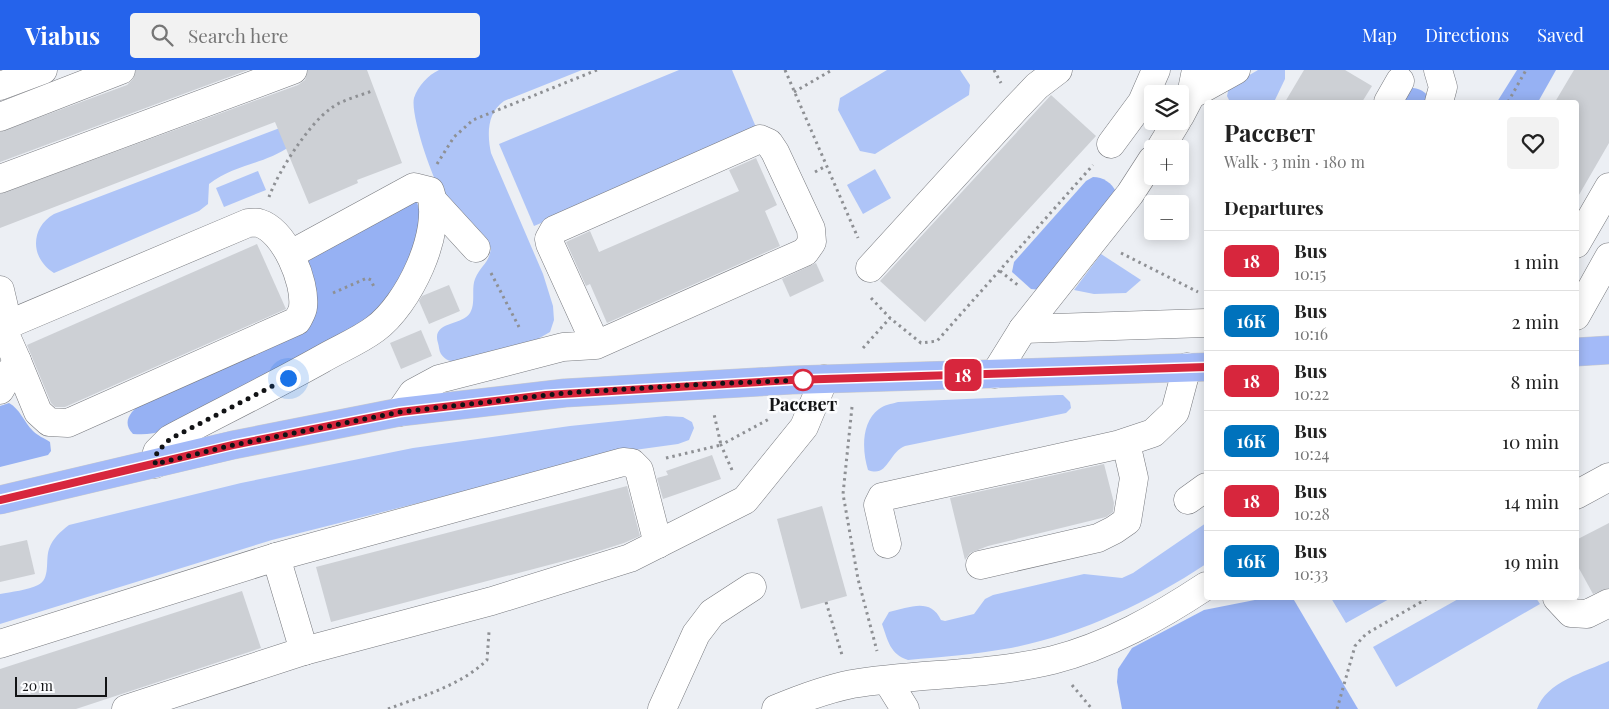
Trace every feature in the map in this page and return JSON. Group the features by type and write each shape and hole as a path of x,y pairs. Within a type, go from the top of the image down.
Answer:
{"main road":[{"path":"1579,352 1609,350"},
{"path":"0,500 233,445 400,412 565,393 824,379 1196,367"}],"street":[{"path":"0,86 43,70"},
{"path":"0,117 121,70"},
{"path":"0,179 293,70"},
{"path":"870,268 1016,108 1037,86 1058,70"},
{"path":"1111,144 1142,102 1156,70"},
{"path":"1189,94 1236,70"},
{"path":"1438,70 1443,87 1440,100"},
{"path":"400,412 413,392 439,379 563,346 596,345 805,252 812,242 811,229 769,143 760,139 554,230 550,244 596,345"},
{"path":"994,374 1022,330 1130,194 1144,172"},
{"path":"291,254 414,187 427,194 476,248"},
{"path":"1579,239 1609,188"},
{"path":"155,464 157,452 170,439 288,378 375,330 391,315 418,274 424,256 431,230 427,194"},
{"path":"0,290 4,307 1,329 38,412 50,422 61,424 86,416 297,321 303,307 301,282 291,254 273,231 259,223 248,224 1,329"},
{"path":"1579,311 1609,257"},
{"path":"1022,330 1204,323"},
{"path":"0,390 16,361"},
{"path":"887,544 878,505 882,497 1126,443 1153,433 1175,412 1196,367"},
{"path":"126,709 304,651 492,602 630,558 745,500 804,427 824,379"},
{"path":"980,565 1098,538 1127,521 1134,478 1126,443"},
{"path":"0,644 276,557 622,462 632,463 639,470 658,544"},
{"path":"1579,493 1609,477"},
{"path":"276,557 304,651"},
{"path":"662,709 696,634 712,613 752,587"},
{"path":"789,707 851,685 1012,667 1051,660 1085,650 1126,633 1204,587"},
{"path":"1560,600 1571,613 1587,614 1609,603"},
{"path":"887,680 905,709"}],"path":[{"path":"427,194 454,137 473,120 597,70"},
{"path":"785,70 860,242"},
{"path":"794,92 832,70"},
{"path":"1509,100 1526,70"},
{"path":"259,223 282,168 309,131 329,109 372,91"},
{"path":"870,268 865,280 867,295 890,318 921,343 937,341 1111,144"},
{"path":"1094,240 1204,295"},
{"path":"862,349 890,318"},
{"path":"854,378 843,494 858,579 873,639"},
{"path":"632,463 670,457 721,445"},
{"path":"1337,709 1355,646 1366,634 1425,600"},
{"path":"826,602 851,685"},
{"path":"388,709 453,684 474,673 487,660 488,637"}],"shaded area":[{"path":"439,70 582,70 504,101 498,106 491,118 489,131 491,153 543,274 553,306 554,320 550,332 529,344 458,362 448,360 443,356 437,336 443,327 461,320 470,313 473,305 475,279 488,258 491,248 442,193 433,175 418,131 414,98 424,81"},
{"path":"679,70 732,70 758,132 534,226 499,144"},
{"path":"887,70 960,70 970,85 969,95 875,154 860,151 838,110 840,98"},
{"path":"1258,70 1285,70 1285,79 1275,100 1229,100 1227,96 1229,87"},
{"path":"1517,70 1556,70 1539,100 1498,100"},
{"path":"1409,89 1419,89 1424,92 1429,100 1399,100"},
{"path":"293,123 290,146 271,157 229,172 209,184 208,204 199,211 54,273 40,259 36,243 37,235 46,220 54,214"},
{"path":"875,169 891,198 863,214 847,185"},
{"path":"258,171 266,190 224,207 216,188"},
{"path":"1093,177 1107,181 1116,192 1041,290 1031,289 1012,272 1014,262 1086,181"},
{"path":"407,202 417,202 421,216 411,265 385,305 369,319 165,430 149,434 133,434 129,430 129,417 142,403 303,330 304,263"},
{"path":"1101,254 1141,280 1126,293 1094,294 1074,290"},
{"path":"1063,395 1070,402 1071,408 1066,413 905,446 899,449 880,471 868,470 864,446 866,429 873,415 885,406 898,402"},
{"path":"9,403 33,431 50,442 51,451 48,455 0,467 0,406"},
{"path":"666,416 683,417 692,422 694,428 689,440 678,444 620,452 272,540 0,624 0,594 19,591 42,582 46,574 48,553 51,545 57,536 69,525 241,483 413,448 570,426"},
{"path":"1204,524 1204,565 1137,604 1088,626 1063,634 1011,648 908,660 893,650 882,624 889,612 911,607 925,606 931,608 941,620 945,621 974,614 985,599 993,595 1084,574 1122,578 1133,573"},
{"path":"1255,600 1294,600 1358,709 1122,709 1117,682 1118,669 1132,648 1204,610"},
{"path":"1332,600 1387,600 1346,623"},
{"path":"1456,600 1537,600 1540,604 1396,687 1373,647"},
{"path":"1609,661 1609,709 1537,709 1542,700 1557,685"}],"building":[{"path":"136,70 248,70 0,162 0,132 127,85 133,79"},
{"path":"308,70 367,70 402,163 357,180 358,183 309,204 275,122 0,228 0,194 298,85 305,80"},
{"path":"1304,70 1345,70 1372,86 1363,100 1286,100"},
{"path":"1574,70 1609,70 1609,143 1579,195 1579,100 1556,100"},
{"path":"1051,95 1096,136 925,322 880,281"},
{"path":"756,158 777,205 765,211 780,246 607,323 590,284 586,286 566,242 590,231 599,252 739,191 729,170"},
{"path":"257,244 286,309 65,407 55,407 51,403 27,345"},
{"path":"816,263 824,281 790,297 782,279"},
{"path":"449,285 460,311 429,324 419,301 422,296"},
{"path":"421,330 432,356 401,369 390,343"},
{"path":"712,455 721,479 663,499 657,478 668,475 666,471"},
{"path":"1104,464 1114,503 1113,512 1106,517 988,546 970,553 965,560 950,498"},
{"path":"627,486 640,536 583,556 331,622 316,567"},
{"path":"822,506 847,596 801,609 777,519"},
{"path":"1609,523 1609,588 1593,594 1579,568 1579,538"},
{"path":"27,540 35,574 0,582 0,546"},
{"path":"242,591 261,648 76,709 0,709 0,669"}],"bus line":[{"name":"18","path":"0,500 233,445 400,412 546,395 792,380 1204,367"}],"place":[{"name":"Рассвет","path":"803,380"}],"route":[{"path":"288,378 170,439 157,452 155,464 233,445 400,412 565,393 803,380"}]}
